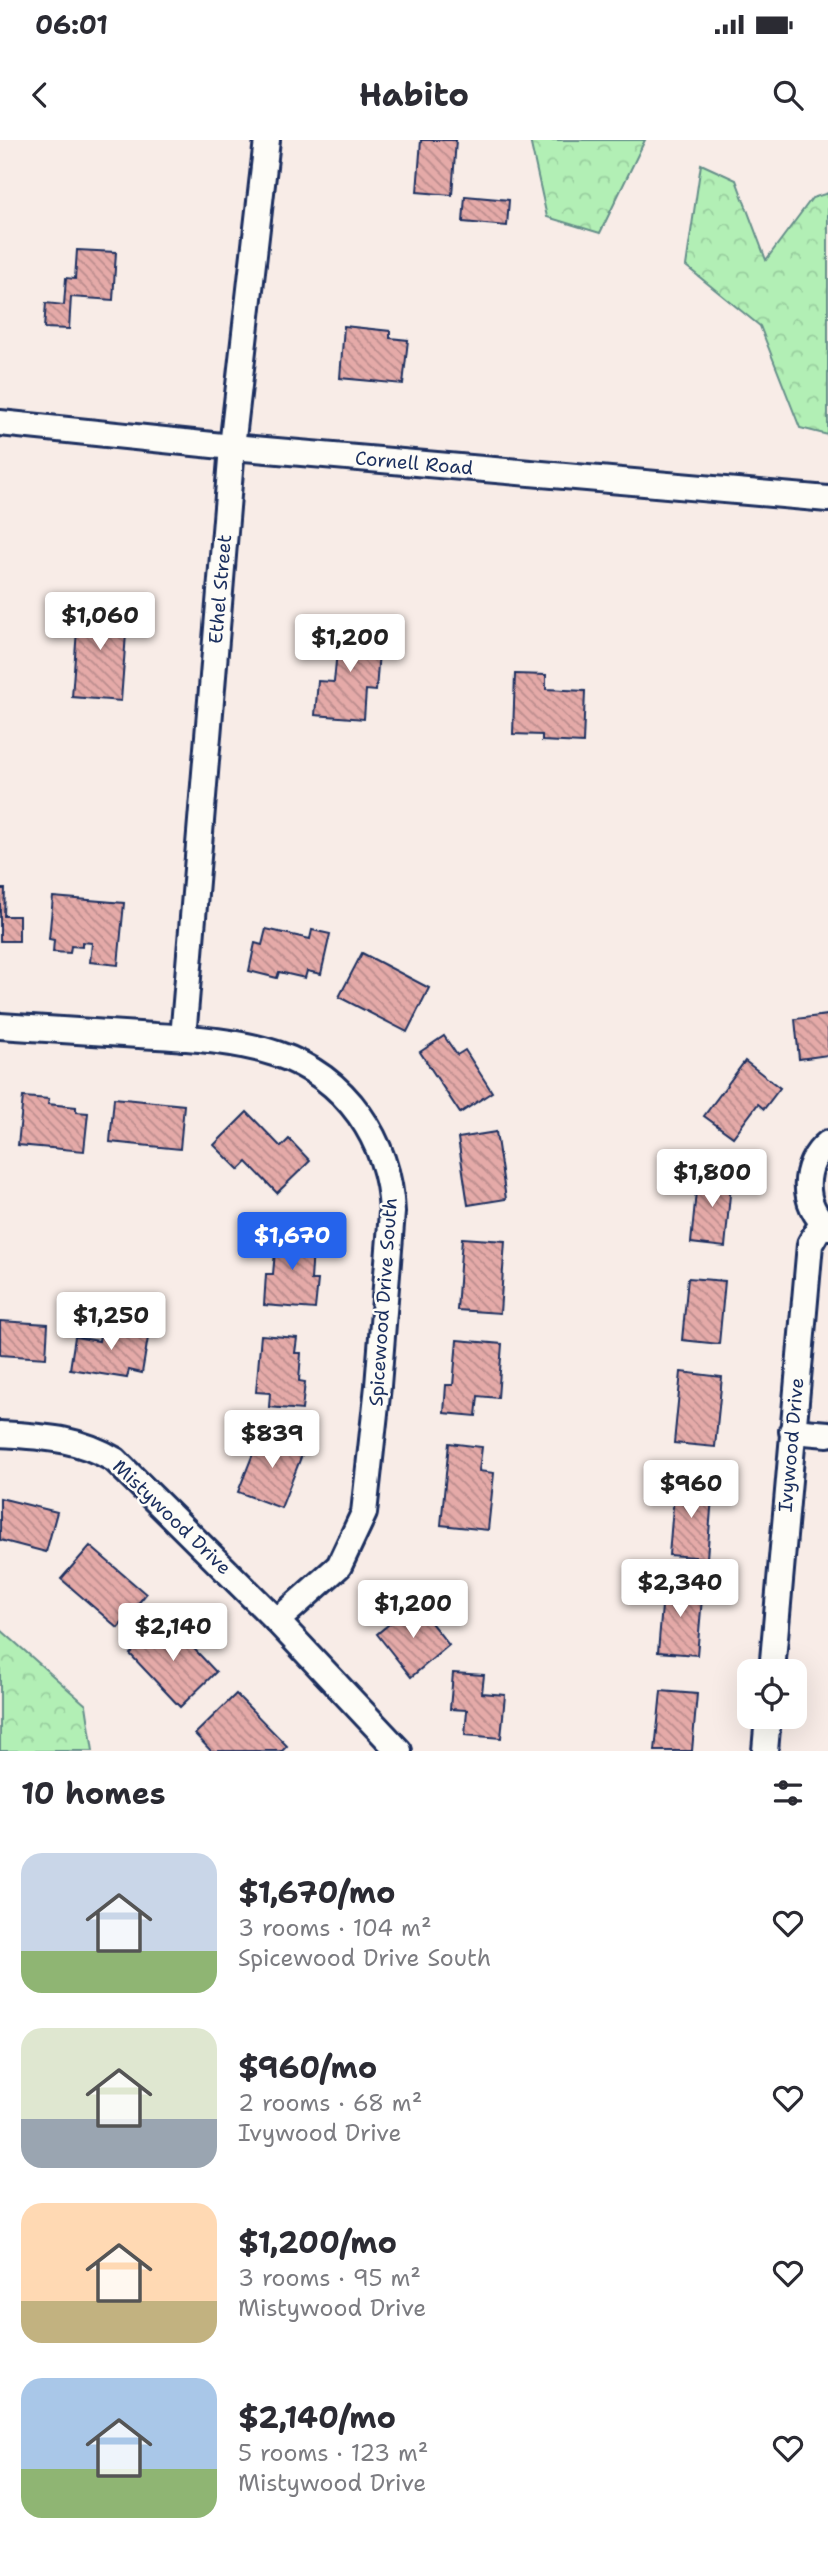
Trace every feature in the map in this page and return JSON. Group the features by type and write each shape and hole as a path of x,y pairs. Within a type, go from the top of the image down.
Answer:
{"street":[{"name":"Ethel Street","path":"183,1038 232,447 267,140"},
{"name":"Cornell Road","path":"0,423 232,447 828,499"},
{"name":"Spicewood Drive South","path":"0,1026 220,1041 275,1053 293,1060 328,1081 367,1125 377,1144 390,1186 391,1234 364,1513 339,1566 277,1621"},
{"name":"Ivywood Drive","path":"773,1659 810,1244 825,1225 814,1212 807,1185 814,1157 828,1143"},
{"path":"792,1431 828,1434"},
{"name":"Mistywood Drive","path":"0,1434 71,1441 98,1450 115,1460 277,1621 399,1751"},
{"path":"765,1751 767,1729"}],"green space":[{"path":"530,140 645,140 600,233 547,217"},
{"path":"701,164 736,180 766,260 812,198 828,193 828,435 800,428 760,326 686,266"},
{"path":"0,1629 86,1705 93,1751 0,1751"}],"building":[{"path":"421,140 456,140 452,195 417,192"},
{"path":"465,196 509,200 507,226 463,222"},
{"path":"77,250 116,252 113,300 71,297 69,329 44,328 46,303 64,305 66,278 75,279"},
{"path":"344,326 390,331 390,338 408,340 403,384 340,378"},
{"path":"79,603 128,607 121,701 72,697"},
{"path":"340,620 372,622 370,650 379,651 376,691 366,690 364,719 315,715 318,681 334,682"},
{"path":"515,674 546,675 546,689 585,691 583,743 542,741 542,735 513,734"},
{"path":"0,889 5,889 4,916 19,916 19,941 0,941"},
{"path":"53,897 124,903 118,965 90,962 92,943 82,942 82,947 71,946 70,953 53,952 54,940 49,939"},
{"path":"266,929 310,939 312,930 330,934 321,974 307,971 305,978 279,972 277,978 249,971 255,943 262,945"},
{"path":"362,953 429,988 407,1032 339,997"},
{"path":"828,1015 828,1055 799,1059 795,1019"},
{"path":"444,1036 457,1055 465,1050 492,1092 460,1113 420,1052"},
{"path":"745,1061 780,1088 764,1109 758,1104 733,1137 704,1116"},
{"path":"23,1097 49,1099 48,1104 76,1107 76,1112 88,1113 84,1151 18,1145"},
{"path":"114,1098 184,1105 180,1149 110,1142"},
{"path":"247,1112 281,1147 289,1139 310,1161 277,1193 247,1162 239,1170 214,1145"},
{"path":"496,1132 506,1199 468,1205 458,1138"},
{"path":"698,1171 732,1174 725,1247 691,1243"},
{"path":"277,1229 314,1232 311,1280 318,1280 315,1309 264,1305 266,1274 273,1274"},
{"path":"462,1238 505,1241 500,1313 457,1310"},
{"path":"688,1278 725,1281 719,1344 682,1340"},
{"path":"0,1321 48,1324 46,1358 0,1355"},
{"path":"102,1324 149,1332 142,1373 129,1370 127,1378 70,1369 75,1337 99,1341"},
{"path":"261,1335 297,1338 295,1353 301,1353 299,1381 305,1382 302,1410 269,1407 270,1393 256,1392"},
{"path":"457,1340 502,1344 498,1398 478,1396 476,1416 444,1413 446,1385 453,1385"},
{"path":"681,1372 722,1377 715,1447 674,1443"},
{"path":"262,1431 305,1447 281,1508 238,1492"},
{"path":"449,1443 482,1447 479,1471 494,1473 488,1530 441,1525"},
{"path":"675,1482 713,1485 707,1558 669,1555"},
{"path":"0,1498 57,1512 46,1552 0,1540"},
{"path":"90,1546 146,1594 118,1628 61,1579"},
{"path":"664,1583 703,1587 697,1655 658,1652"},
{"path":"415,1603 449,1645 411,1677 377,1634"},
{"path":"166,1619 216,1672 180,1707 130,1654"},
{"path":"453,1673 484,1675 482,1693 505,1695 501,1738 465,1735 467,1710 450,1709"},
{"path":"661,1691 697,1694 692,1751 655,1751"},
{"path":"236,1694 287,1746 282,1751 211,1751 195,1734"}]}
